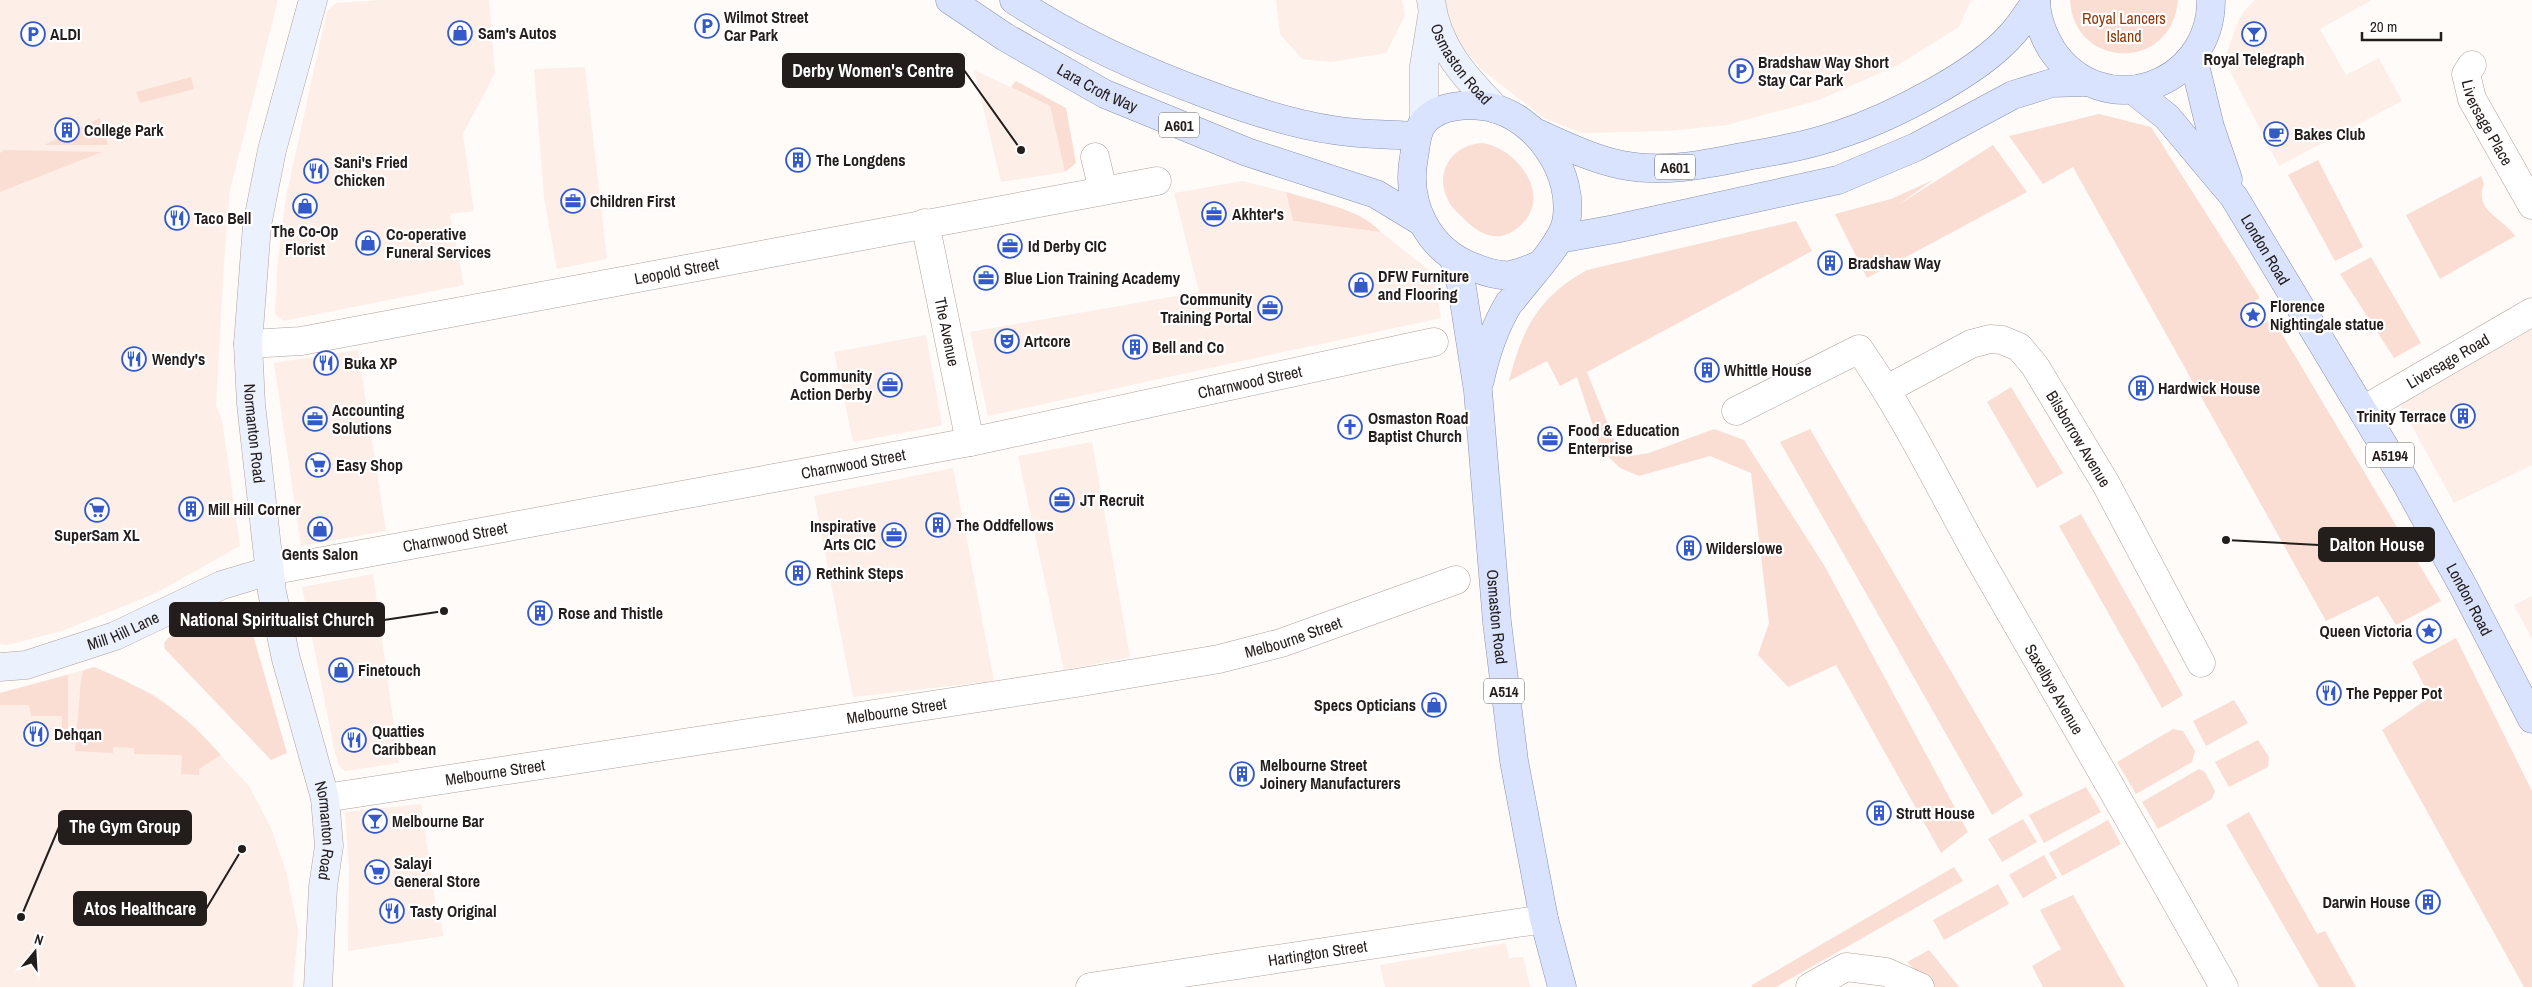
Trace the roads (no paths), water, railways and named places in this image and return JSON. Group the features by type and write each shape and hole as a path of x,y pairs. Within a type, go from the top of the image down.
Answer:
{"main road":[{"name":"Lara Croft Way","path":"950,0 1005,37 1105,94 1247,152 1376,194 1422,222"},
{"name":"Lara Croft Way","path":"1014,0 1044,20 1116,59 1171,82 1232,104 1287,120 1334,130 1421,129"},
{"name":"A601","path":"2036,1 2044,38 2061,63 2086,82"},
{"name":"A601","path":"1532,131 1588,155 1622,165 1639,167 1689,167 1799,146 1838,136 1872,122 1958,77 2013,33 2036,1"},
{"name":"A601","path":"1559,239 1615,230 1838,180 1916,147 2013,95 2052,83 2086,82 2109,89 2133,90 2165,80 2193,58 2208,27 2214,4"},
{"name":"London Road","path":"2193,58 2210,127 2234,197"},
{"name":"London Road","path":"2133,90 2167,117 2234,197 2363,410 2464,588 2532,719"},
{"path":"1421,129 1439,110 1453,107 1487,106 1516,119 1532,131 1551,152 1562,178 1567,211 1566,224 1559,239 1539,265"},
{"name":"A601","path":"1421,129 1412,175 1416,202 1422,222 1440,248 1454,260 1496,274 1510,275 1539,265"},
{"name":"Osmaston Road","path":"1454,260 1462,288 1478,391 1501,667 1514,761 1544,919 1562,987"},
{"name":"Osmaston Road","path":"1478,391 1486,351 1495,326 1509,303 1539,265"}],"street":[{"name":"Normanton Road","path":"313,0 272,150 257,225 248,344 251,404 269,571 286,659 326,798 329,846 323,887 318,987"},
{"name":"Osmaston Road","path":"1421,129 1424,66 1432,7"},
{"name":"Osmaston Road","path":"1432,7 1452,60 1496,109"},
{"name":"Liversage Place","path":"2472,65 2466,74 2472,99 2532,205"},
{"path":"1095,157 1103,190"},
{"name":"Leopold Street","path":"248,344 301,341 1157,181"},
{"name":"The Avenue","path":"926,223 970,442"},
{"name":"Liversage Road","path":"2363,410 2532,312"},
{"name":"Bilsborrow Avenue","path":"1887,389 1971,344 1990,339 2002,340 2020,347 2036,366 2106,484 2201,663"},
{"name":"Charnwood Street","path":"269,571 970,442 1434,342"},
{"name":"Saxelbye Avenue","path":"1736,411 1859,349 1887,389 1979,557 2124,807 2224,987"},
{"name":"Mill Hill Lane","path":"0,667 26,665 115,636 222,585 269,571"},
{"name":"Melbourne Street","path":"326,798 1076,683 1219,659 1281,643 1456,580"},
{"name":"Hartington Street","path":"1090,987 1544,919"},
{"path":"1810,987 1846,967 1886,972 1920,987"}],"place":[{"name":"Wilmot Street Car Park","path":"707,26"},
{"name":"Sam's Autos","path":"460,33"},
{"name":"ALDI","path":"33,34"},
{"name":"Royal Telegraph","path":"2254,34"},
{"name":"Bradshaw Way Short Stay Car Park","path":"1741,71"},
{"name":"College Park","path":"67,130"},
{"name":"Bakes Club","path":"2276,134"},
{"name":"Derby Women's Centre","path":"1021,150"},
{"name":"The Longdens","path":"798,160"},
{"name":"Sani's Fried Chicken","path":"316,171"},
{"name":"Children First","path":"573,201"},
{"name":"The Co-Op Florist","path":"305,206"},
{"name":"Akhter's","path":"1214,214"},
{"name":"Taco Bell","path":"177,218"},
{"name":"Co-operative Funeral Services","path":"368,243"},
{"name":"Id Derby CIC","path":"1010,246"},
{"name":"Bradshaw Way","path":"1830,263"},
{"name":"Blue Lion Training Academy","path":"986,278"},
{"name":"DFW Furniture and Flooring","path":"1361,285"},
{"name":"Community Training Portal","path":"1270,308"},
{"name":"Florence Nightingale statue","path":"2253,315"},
{"name":"Artcore","path":"1007,341"},
{"name":"Bell and Co","path":"1135,347"},
{"name":"Wendy's","path":"134,359"},
{"name":"Buka XP","path":"326,363"},
{"name":"Whittle House","path":"1707,370"},
{"name":"Community Action Derby","path":"890,385"},
{"name":"Hardwick House","path":"2141,388"},
{"name":"Trinity Terrace","path":"2463,416"},
{"name":"Accounting Solutions","path":"315,419"},
{"name":"Osmaston Road Baptist Church","path":"1350,427"},
{"name":"Food & Education Enterprise","path":"1550,439"},
{"name":"Easy Shop","path":"318,465"},
{"name":"JT Recruit","path":"1062,500"},
{"name":"Mill Hill Corner","path":"191,509"},
{"name":"SuperSam XL","path":"97,510"},
{"name":"The Oddfellows","path":"938,525"},
{"name":"Gents Salon","path":"320,529"},
{"name":"Inspirative Arts CIC","path":"894,535"},
{"name":"Dalton House","path":"2226,540"},
{"name":"Wilderslowe","path":"1689,548"},
{"name":"Rethink Steps","path":"798,573"},
{"name":"National Spiritualist Church","path":"444,611"},
{"name":"Rose and Thistle","path":"540,613"},
{"name":"Queen Victoria","path":"2429,631"},
{"name":"Finetouch","path":"341,670"},
{"name":"The Pepper Pot","path":"2329,693"},
{"name":"Specs Opticians","path":"1434,705"},
{"name":"Dehqan","path":"36,734"},
{"name":"Quatties Caribbean","path":"354,740"},
{"name":"Melbourne Street Joinery Manufacturers","path":"1242,774"},
{"name":"Strutt House","path":"1879,813"},
{"name":"Melbourne Bar","path":"375,821"},
{"name":"Atos Healthcare","path":"242,849"},
{"name":"Salayi General Store","path":"377,872"},
{"name":"Darwin House","path":"2428,902"},
{"name":"Tasty Original","path":"392,911"},
{"name":"The Gym Group","path":"21,917"}],"park label":[{"name":"Royal Lancers Island","path":"2124,27"}]}
